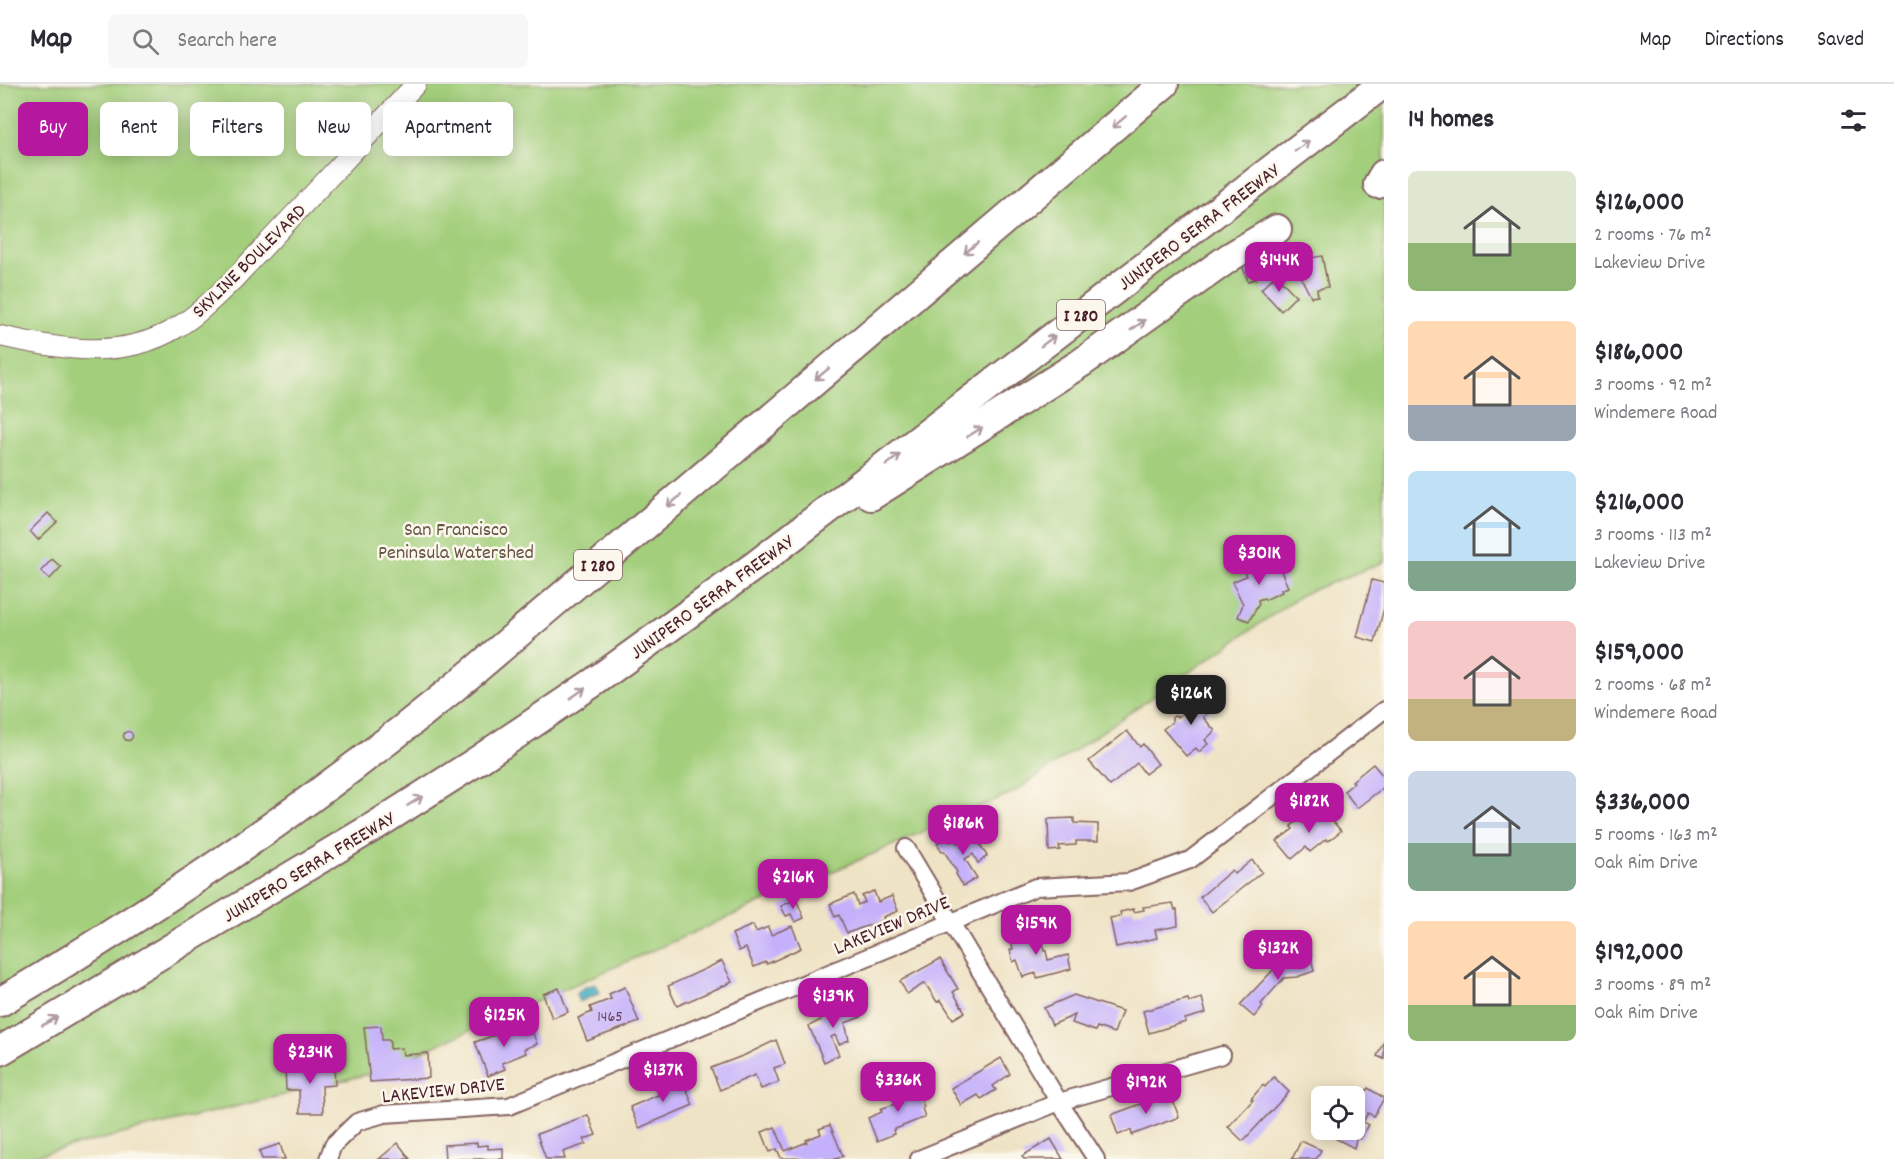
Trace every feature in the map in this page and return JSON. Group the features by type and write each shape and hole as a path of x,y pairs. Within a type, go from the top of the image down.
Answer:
{"highway":[{"name":"I 280","path":"0,1002 102,941 198,879 293,813 385,744 467,677 1164,84"},
{"name":"JUNIPERO SERRA FREEWAY","path":"0,1051 321,859 466,768 640,649 780,546 1383,84"},
{"path":"780,546 870,497 1029,397 1125,334 1230,258 1277,229"}],"street":[{"name":"SKYLINE BOULEVARD","path":"0,336 58,348 89,350 148,341 175,329 201,310 233,280 416,84"},
{"name":"LAKEVIEW DRIVE","path":"328,1159 333,1145 357,1122 384,1114 508,1106 1036,887 1129,882 1190,860 1384,710"},
{"path":"906,848 1059,1102 1096,1159"},
{"path":"919,1159 1059,1102 1222,1055"}],"green space":[{"name":"San Francisco Peninsula Watershed","path":"0,84 1384,84 1384,562 1303,594 1014,792 373,1073 20,1159 0,1159"}],"water":[{"path":"596,984 600,993 579,1002 576,994 583,988"}],"building":[{"path":"1322,256 1328,287 1317,289 1318,296 1311,297 1296,268 1301,267 1298,260"},
{"path":"1252,262 1256,279 1248,281 1242,265"},
{"path":"1276,275 1296,296 1281,311 1261,289"},
{"path":"48,513 57,522 38,540 30,531"},
{"path":"1274,555 1288,587 1265,600 1264,598 1258,600 1259,604 1249,621 1238,617 1243,604 1232,582 1246,576 1243,569 1255,563 1257,568 1263,566 1261,561"},
{"path":"52,559 61,567 50,579 41,571"},
{"path":"1372,580 1384,583 1384,608 1375,642 1357,637"},
{"path":"1198,693 1213,708 1203,717 1215,731 1205,740 1208,744 1199,752 1196,748 1186,756 1163,729 1172,722 1174,716 1178,717 1189,708 1185,704"},
{"path":"1127,731 1140,747 1143,744 1158,764 1145,774 1137,763 1110,786 1089,761"},
{"path":"128,732 132,736 128,740 124,736"},
{"path":"1373,764 1384,777 1384,787 1357,808 1344,791 1354,783 1352,781"},
{"path":"1321,807 1341,831 1310,852 1306,847 1292,859 1277,841 1293,829 1291,826 1299,820 1302,823"},
{"path":"1074,818 1074,823 1098,824 1098,841 1076,841 1076,845 1059,846 1060,850 1049,851 1048,819"},
{"path":"973,833 987,856 978,863 973,854 965,859 977,878 963,886 957,872 937,843 948,837 951,842 955,839 957,843"},
{"path":"1252,860 1262,872 1212,912 1200,897 1232,870 1235,874"},
{"path":"874,891 878,902 892,896 898,911 883,917 884,920 847,933 839,915 835,917 830,904 854,894 858,905 865,902 862,896"},
{"path":"796,899 804,918 795,922 791,914 786,916 781,906"},
{"path":"1173,903 1175,910 1177,909 1178,926 1155,930 1157,938 1116,947 1110,918 1121,916 1120,912 1133,909 1134,912 1144,910 1143,907"},
{"path":"753,925 756,932 768,927 771,935 792,926 801,948 767,964 766,962 754,967 746,948 739,951 732,934"},
{"path":"1032,929 1033,935 1041,933 1048,960 1068,955 1071,969 1037,978 1036,973 1023,977 1017,960 1013,962 1010,950 1013,949 1011,940 1020,938 1019,933"},
{"path":"1309,948 1314,971 1297,977 1284,978 1261,1004 1263,1006 1254,1017 1240,1005 1276,967 1300,962 1297,950"},
{"path":"940,959 958,989 953,992 965,1012 953,1019 941,1000 937,1002 925,983 907,994 900,981"},
{"path":"722,961 732,982 677,1006 668,986"},
{"path":"625,987 639,1022 587,1041 578,1018 592,1012 590,1007 611,999 609,994"},
{"path":"559,988 568,1012 552,1018 543,994"},
{"path":"1074,995 1122,1011 1114,1033 1097,1027 1095,1031 1072,1023 1075,1015 1052,1025 1044,1008"},
{"path":"1202,998 1206,1013 1185,1019 1186,1022 1149,1033 1143,1011 1188,999 1189,1002"},
{"path":"854,1001 861,1017 845,1023 849,1040 839,1044 835,1035 831,1037 839,1055 824,1062 809,1026 821,1020 819,1015"},
{"path":"381,1026 382,1040 390,1040 390,1049 402,1048 403,1055 428,1053 429,1078 370,1082 364,1027"},
{"path":"530,1026 537,1044 524,1049 526,1053 502,1063 505,1069 488,1076 475,1042 516,1028 518,1031"},
{"path":"776,1040 785,1064 774,1068 779,1082 761,1089 755,1075 720,1090 711,1068"},
{"path":"1384,1041 1384,1059 1377,1056"},
{"path":"1001,1058 1010,1074 993,1086 996,1090 981,1099 978,1095 961,1105 951,1088"},
{"path":"334,1066 335,1085 322,1086 323,1113 300,1113 299,1090 286,1090 285,1067"},
{"path":"681,1076 693,1105 639,1128 630,1107 665,1092 662,1084"},
{"path":"1274,1077 1289,1092 1243,1141 1228,1127 1253,1100 1251,1099 1263,1085 1265,1087"},
{"path":"915,1083 924,1107 922,1108 925,1117 893,1130 894,1134 877,1141 868,1118 882,1112 880,1109 902,1102 898,1090"},
{"path":"1368,1088 1384,1098 1374,1116 1368,1113 1365,1118 1365,1092"},
{"path":"1170,1093 1179,1117 1132,1135 1131,1130 1118,1135 1111,1115"},
{"path":"588,1115 596,1135 584,1139 586,1144 563,1152 565,1159 546,1159 537,1134"},
{"path":"830,1125 843,1156 836,1159 781,1158 777,1149 770,1152 762,1132 775,1127 785,1151 821,1134 819,1129"},
{"path":"1051,1139 1063,1159 1024,1159 1022,1156"},
{"path":"1339,1140 1356,1140 1354,1148"},
{"path":"1301,1141 1321,1150 1316,1159 1292,1159"},
{"path":"398,1143 410,1159 379,1159"},
{"path":"477,1143 477,1146 488,1145 488,1149 503,1148 503,1159 445,1159 444,1145"},
{"path":"280,1144 285,1159 262,1159 259,1151"}]}
